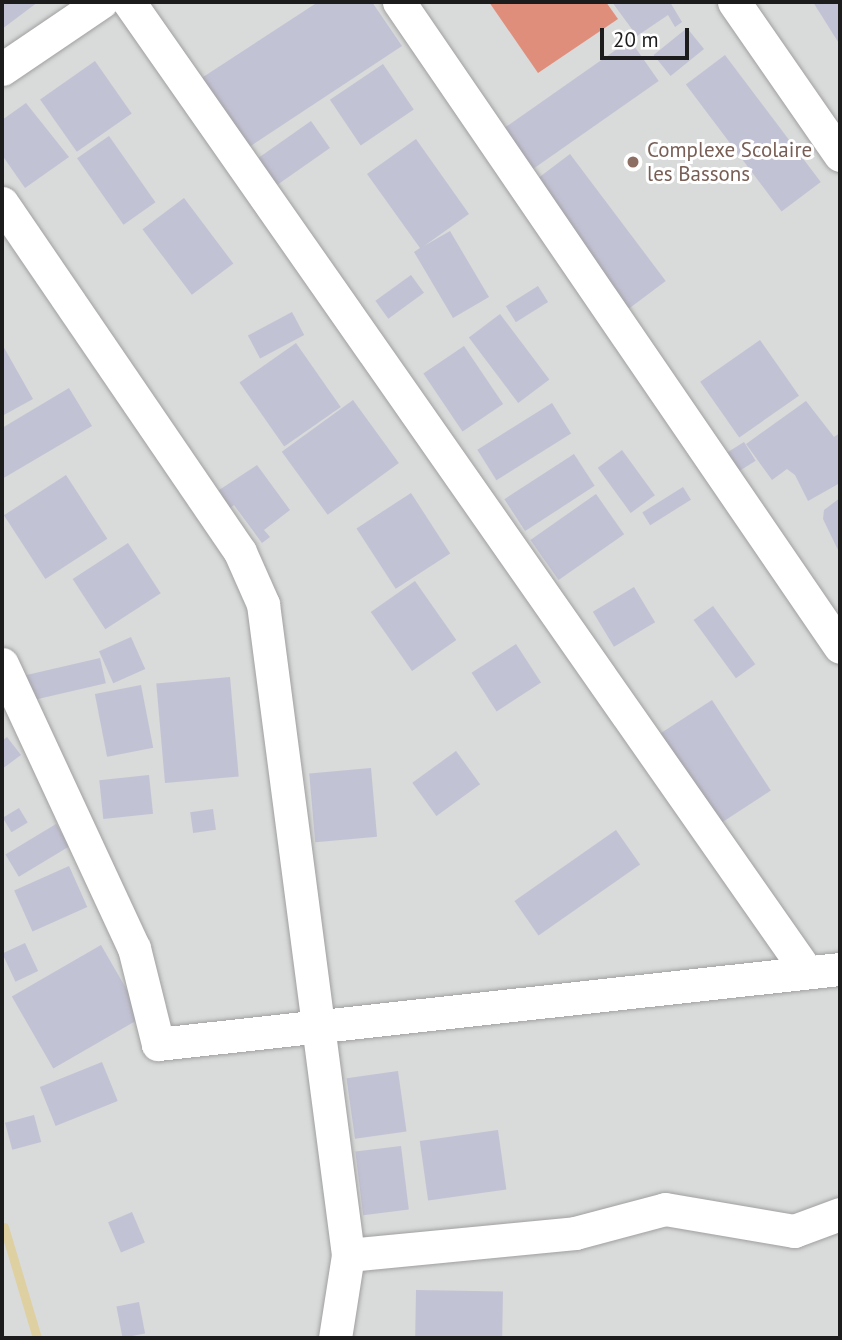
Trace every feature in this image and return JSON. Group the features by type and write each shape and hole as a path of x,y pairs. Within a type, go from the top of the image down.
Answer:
{"street":[{"path":"2,69 101,2"},
{"path":"130,2 807,972"},
{"path":"399,2 840,647"},
{"path":"734,2 840,155"},
{"path":"2,203 254,575 263,604 348,1255 335,1338"},
{"path":"2,664 134,948 158,1044 840,969"},
{"path":"348,1255 575,1233 665,1209 794,1231 840,1214"}],"shaded area":[{"path":"2,2 840,2 840,1338 2,1338"},
{"path":"489,2 606,2 618,19 538,73"}],"building":[{"path":"2,2 38,2 2,29"},
{"path":"318,2 372,2 402,46 243,151 197,81"},
{"path":"612,2 670,2 682,22 675,27 668,15 637,36"},
{"path":"813,2 840,2 840,45"},
{"path":"687,28 704,49 671,76 654,55"},
{"path":"630,40 659,81 522,177 493,136"},
{"path":"725,55 821,182 782,211 686,84"},
{"path":"95,61 132,113 77,152 40,99"},
{"path":"383,64 414,110 361,145 330,100"},
{"path":"26,103 69,157 25,188 2,155 2,120"},
{"path":"311,121 330,148 271,189 252,162"},
{"path":"109,136 155,202 124,225 77,158"},
{"path":"416,139 469,214 424,246 450,231 489,297 453,318 414,252 420,248 367,174"},
{"path":"570,154 666,281 627,310 532,183"},
{"path":"184,198 233,263 192,295 142,229"},
{"path":"411,275 424,293 388,319 375,301"},
{"path":"538,286 548,302 516,322 506,306"},
{"path":"292,312 304,335 260,358 248,335"},
{"path":"500,314 549,379 518,403 469,337"},
{"path":"760,340 799,396 739,438 700,382"},
{"path":"296,343 341,407 284,446 239,383"},
{"path":"2,344 33,399 2,416"},
{"path":"464,346 503,404 463,431 423,373"},
{"path":"69,388 92,426 2,479 2,428"},
{"path":"353,400 399,463 328,515 282,452"},
{"path":"806,401 834,437 840,433 840,483 808,501 795,475 787,469 772,480 746,444"},
{"path":"552,403 571,434 496,480 477,450"},
{"path":"744,442 756,461 734,474 723,455"},
{"path":"622,450 655,495 631,513 598,468"},
{"path":"574,454 595,486 525,531 504,499"},
{"path":"257,465 290,510 264,530 270,537 262,543 234,505 223,513 210,496"},
{"path":"66,475 107,539 45,579 4,515"},
{"path":"683,487 691,500 650,525 642,512"},
{"path":"411,493 450,553 396,589 356,528"},
{"path":"596,494 624,534 559,580 530,540"},
{"path":"840,498 839,552 823,519 824,510"},
{"path":"128,543 161,593 105,629 73,579"},
{"path":"415,581 456,640 412,671 371,612"},
{"path":"634,587 655,622 614,647 593,612"},
{"path":"713,606 755,664 736,678 694,620"},
{"path":"131,637 145,669 113,683 99,651"},
{"path":"516,644 541,683 497,711 472,673"},
{"path":"100,658 106,683 25,702 19,677"},
{"path":"230,677 239,777 165,783 156,683"},
{"path":"141,685 153,748 107,757 95,694"},
{"path":"712,700 771,791 717,825 658,735"},
{"path":"7,737 21,755 2,769 2,741"},
{"path":"456,751 480,784 436,816 412,783"},
{"path":"371,768 377,837 315,842 309,773"},
{"path":"149,775 153,814 103,819 99,780"},
{"path":"19,808 28,823 11,832 3,818"},
{"path":"213,809 216,830 193,833 190,812"},
{"path":"56,824 69,846 19,877 5,854"},
{"path":"616,830 640,864 539,936 514,901"},
{"path":"69,866 87,907 32,932 14,890"},
{"path":"25,943 38,971 15,982 2,954"},
{"path":"101,945 142,1017 53,1068 12,996"},
{"path":"102,1062 118,1101 56,1126 40,1087"},
{"path":"398,1071 406,1131 355,1139 347,1078"},
{"path":"34,1115 41,1142 12,1150 5,1123"},
{"path":"498,1130 506,1189 428,1200 420,1141"},
{"path":"401,1146 409,1210 363,1215 355,1152"},
{"path":"132,1212 145,1242 121,1253 108,1222"},
{"path":"416,1290 503,1292 502,1338 415,1338"},
{"path":"139,1302 145,1333 123,1338 116,1306"}],"waterway":[{"path":"4,1227 37,1338"}],"place":[{"name":"Complexe Scolaire les Bassons","path":"633,162"}]}
